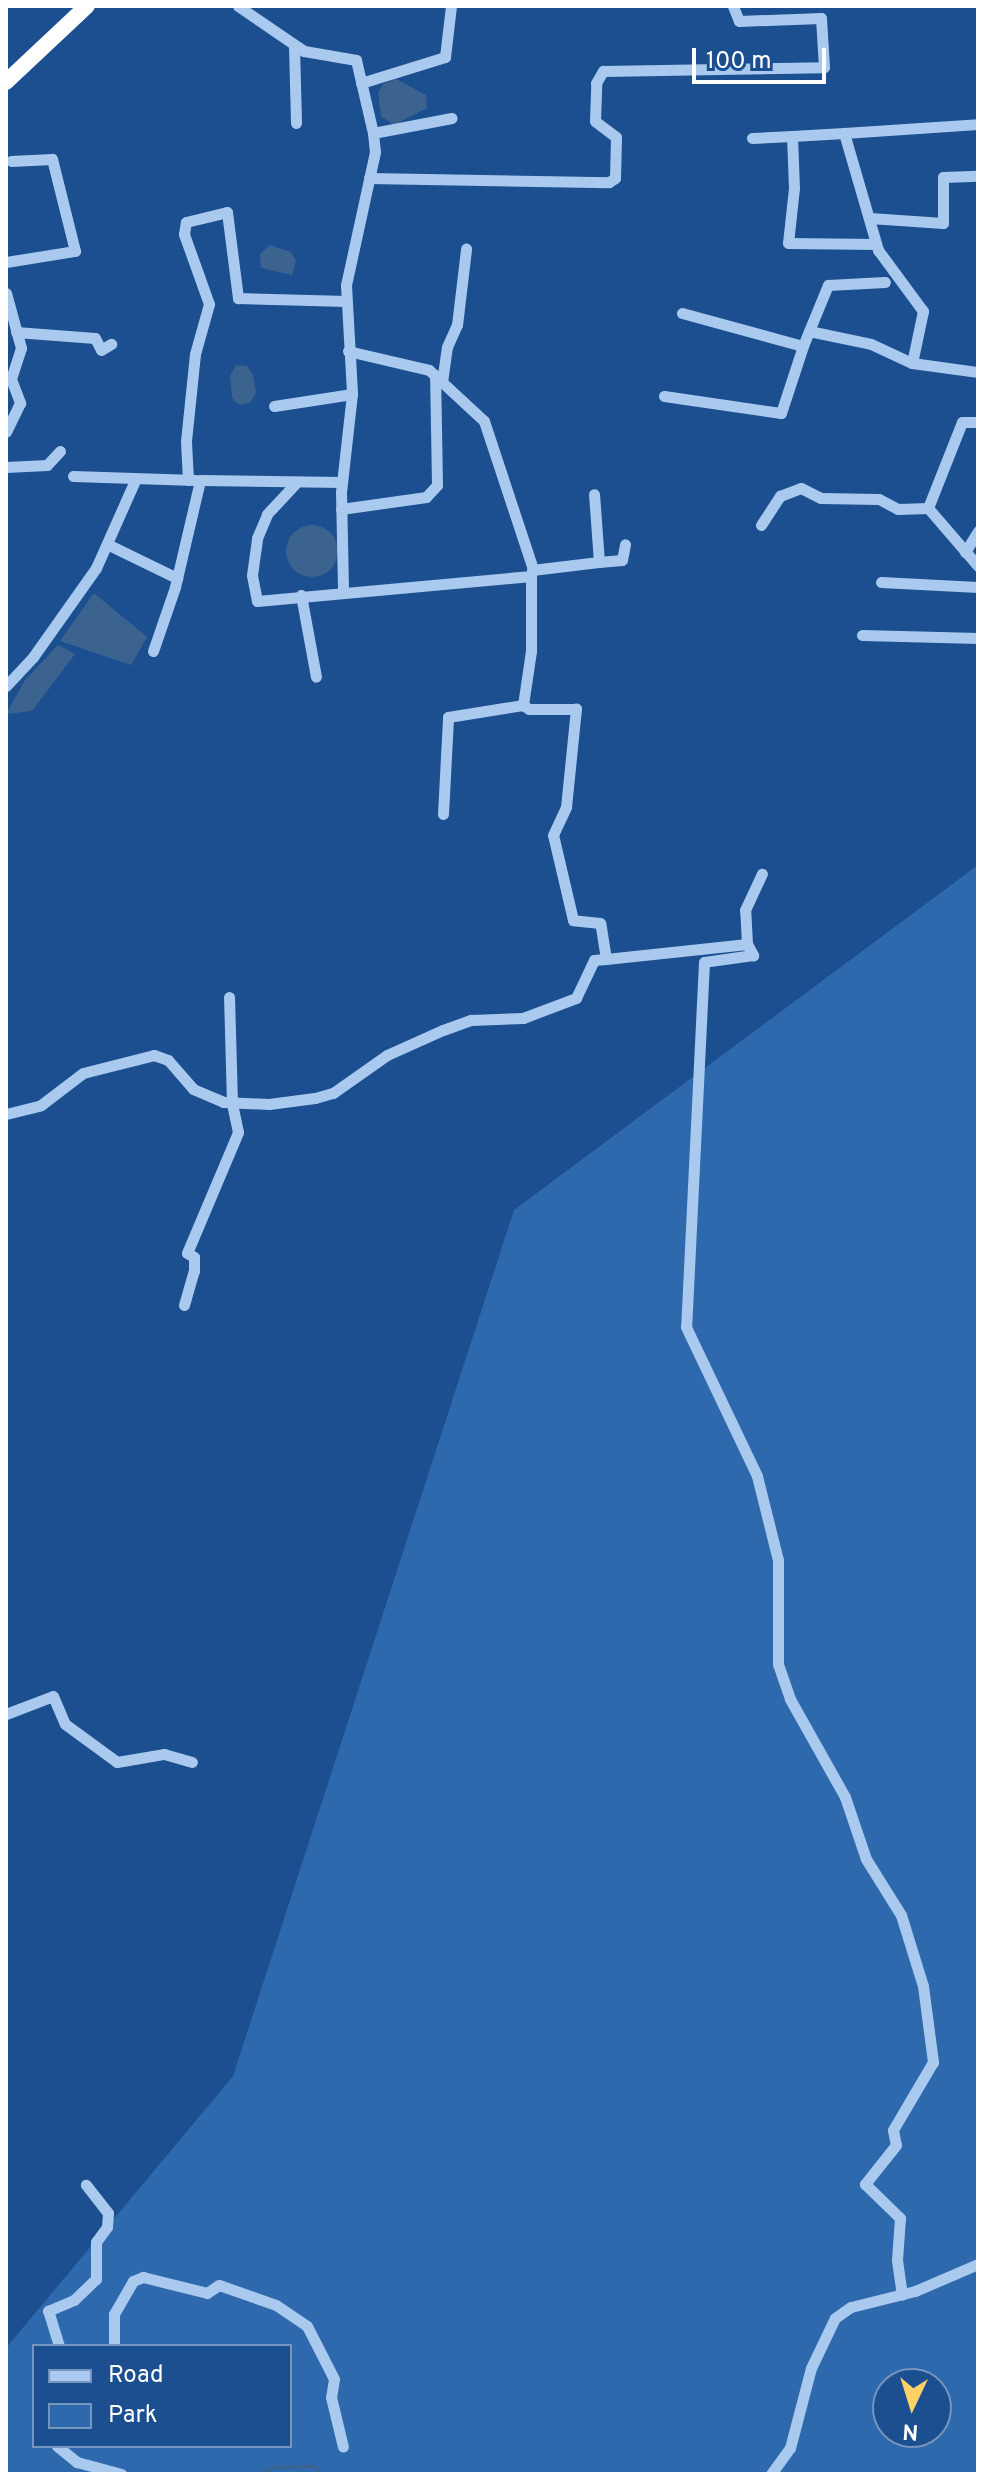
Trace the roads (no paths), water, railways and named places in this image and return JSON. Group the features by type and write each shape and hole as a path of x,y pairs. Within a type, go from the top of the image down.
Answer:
{"highway":[{"path":"6,82 87,6"}],"street":[{"path":"238,6 294,46 321,57 356,60 373,133 369,178 346,301 352,394 342,482 343,591"},
{"path":"361,83 445,57 451,6"},
{"path":"369,178 525,184 614,181 616,137 595,121 596,83 603,71 712,66 819,70 824,67 821,12 739,21 733,6"},
{"path":"294,46 296,123"},
{"path":"373,133 452,118"},
{"path":"752,138 978,124"},
{"path":"844,133 876,244 923,311 912,363"},
{"path":"792,136 794,188 788,243 876,244"},
{"path":"6,262 75,251 52,159 11,161"},
{"path":"870,218 943,223 943,177 978,176"},
{"path":"153,651 177,578 194,480 186,441 195,354 209,304 184,234 186,222 227,212 238,298 346,301"},
{"path":"341,509 426,497 437,485 439,379 447,347 457,325 466,249"},
{"path":"664,396 781,413 825,287 885,282"},
{"path":"6,293 8,312 21,348 11,379 20,403 6,432"},
{"path":"682,313 803,346"},
{"path":"809,331 871,344 912,363 978,372"},
{"path":"16,332 95,338 101,350 111,344"},
{"path":"348,351 439,379 484,421 532,571 531,651 523,705"},
{"path":"274,406 352,394"},
{"path":"928,508 962,422 978,422"},
{"path":"6,467 47,465 60,451"},
{"path":"73,476 342,482"},
{"path":"6,686 33,657 109,545 136,478"},
{"path":"296,483 267,514 257,538 253,582 257,601 622,560 625,544"},
{"path":"761,525 780,496 801,488 821,498 879,499 898,509 928,508"},
{"path":"594,494 599,562"},
{"path":"928,508 978,566"},
{"path":"965,552 978,531"},
{"path":"109,545 177,578"},
{"path":"881,582 978,587"},
{"path":"301,595 316,677"},
{"path":"862,635 978,638"},
{"path":"443,814 448,717 523,705 529,709 576,709 566,807 553,835 573,920 600,923 606,959"},
{"path":"762,874 745,910 747,944 753,955 704,962 686,1327 760,1489 778,1560 778,1664 790,1699 845,1797 866,1859 901,1915 923,1986 933,2062 893,2130 896,2145 865,2184 900,2218 897,2260 902,2295"},
{"path":"6,1114 41,1105 83,1073 154,1055 168,1060 193,1089 232,1103 292,1102 333,1093 387,1055 443,1030 471,1020 523,1018 576,998 594,960 747,944"},
{"path":"184,1305 194,1271 194,1257 187,1253 237,1140 232,1103 229,997"},
{"path":"6,1714 53,1696 65,1724 117,1762 164,1754 192,1762"},
{"path":"58,2344 48,2311 74,2300 96,2279 96,2242 107,2227 105,2207 86,2185"},
{"path":"771,2474 790,2448 811,2368 828,2326 851,2307 902,2295 978,2264"},
{"path":"114,2344 114,2314 133,2281 143,2277 207,2293 219,2285 276,2305 307,2326 334,2379 331,2397 343,2447"},
{"path":"60,2448 77,2462 121,2474"}],"waterway":[{"path":"260,2474 271,2467 315,2466 320,2474"}]}
